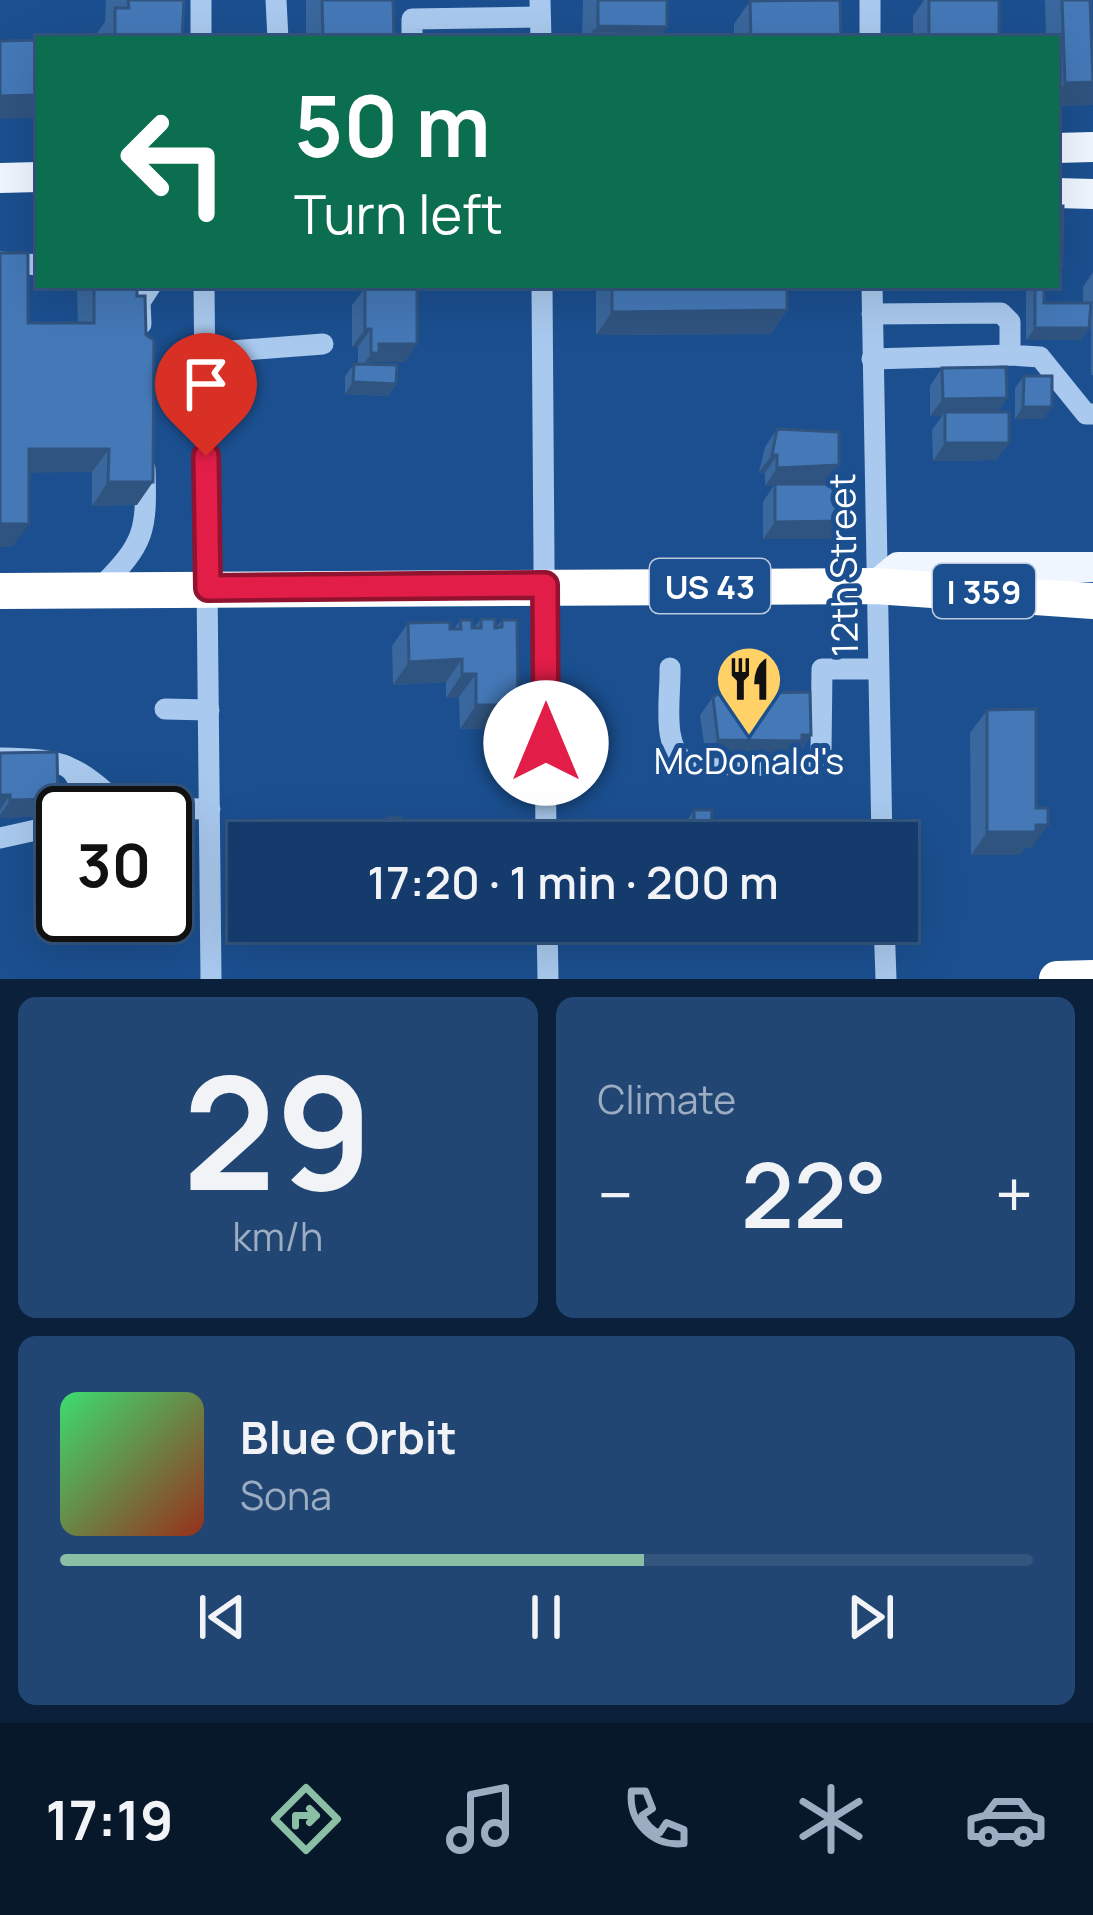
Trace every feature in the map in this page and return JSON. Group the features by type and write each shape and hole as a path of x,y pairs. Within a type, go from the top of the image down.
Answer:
{"highway":[{"name":"US 43","path":"0,591 875,586"},
{"name":"I 359","path":"875,586 1093,601"},
{"path":"1057,979 1093,978"}],"main road":[{"path":"1059,148 1093,147"},
{"path":"0,178 36,177"},
{"path":"1059,193 1093,194"},
{"name":"US 43","path":"875,586 898,567 1093,567"}],"street":[{"path":"201,0 201,36"},
{"path":"276,0 278,36"},
{"path":"870,0 870,36"},
{"path":"412,19 540,19"},
{"path":"0,262 36,265"},
{"path":"141,339 140,302 149,288"},
{"path":"204,288 212,979"},
{"path":"542,288 546,822"},
{"name":"12th Street","path":"872,288 882,822"},
{"path":"872,314 1001,313 1010,322 1010,355"},
{"path":"205,353 323,344"},
{"path":"872,359 1040,357 1086,414 1093,414"},
{"path":"101,587 138,550 145,530 145,456"},
{"path":"670,668 671,747 678,758 688,764 801,766 814,763 820,752 822,669 878,669"},
{"path":"165,710 209,710"},
{"path":"0,758 55,759 83,770 95,786"},
{"path":"55,759 74,772 79,786"},
{"path":"192,809 210,809"},
{"path":"0,838 36,830"},
{"path":"547,942 548,979"},
{"path":"885,942 886,979"}],"building":[{"path":"128,0 184,0 182,36 115,36 115,8 129,8"},
{"path":"322,0 393,0 394,36 323,36"},
{"path":"598,0 667,0 667,27 598,26"},
{"path":"840,0 841,36 751,36 750,1"},
{"path":"929,0 999,0 999,36 929,36"},
{"path":"1062,0 1090,0 1093,82 1065,83"},
{"path":"594,31 663,32 663,36 594,36"},
{"path":"36,40 36,95 0,96 0,41"},
{"path":"1059,206 1063,206 1059,267"},
{"path":"0,253 28,253 28,323 94,323 94,288 137,288 137,296 145,296 146,335 154,340 153,482 108,482 109,449 29,449 29,524 0,524"},
{"path":"365,288 417,288 417,344 379,344 379,353 371,353 371,329 365,329"},
{"path":"612,288 787,288 787,310 612,312"},
{"path":"1035,288 1044,288 1044,303 1091,303 1089,328 1035,328"},
{"path":"354,364 397,365 396,384 353,382"},
{"path":"1006,367 1007,398 943,399 942,368"},
{"path":"1024,376 1052,376 1052,407 1023,407"},
{"path":"945,412 1009,412 1009,443 945,443"},
{"path":"777,429 839,432 839,465 777,468 777,455 772,455"},
{"path":"775,484 843,484 843,496 848,496 843,521 775,522"},
{"path":"481,619 495,619 495,628 502,627 502,620 517,620 518,705 476,705 476,674 462,674 462,659 409,662 408,623 450,622 450,629 461,629 460,620 472,620 472,628 481,628"},
{"path":"810,692 811,735 802,735 802,741 718,740 713,697 718,694"},
{"path":"1036,709 1036,808 1048,808 1048,825 1036,825 1036,832 987,832 987,710"},
{"path":"57,752 58,786 36,786 36,799 10,800 10,795 0,795 0,753"},
{"path":"694,810 712,810 711,822 694,822"}],"place":[{"name":"McDonald's","path":"749,738"}],"route":[{"path":"206,456 208,588 545,585 546,743"}]}
